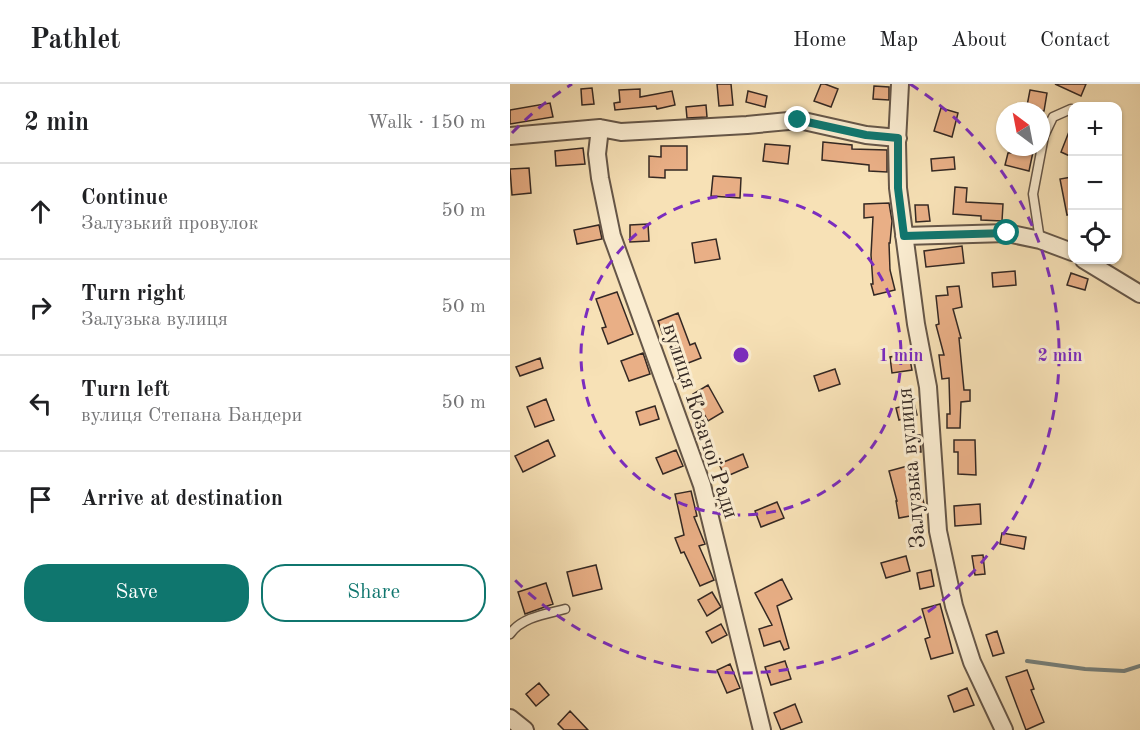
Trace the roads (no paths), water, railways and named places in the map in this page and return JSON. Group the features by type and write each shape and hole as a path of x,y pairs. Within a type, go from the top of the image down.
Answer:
{"street":[{"name":"Залузька вулиця","path":"900,84 898,188 916,324 928,387 938,531 954,606 972,662 1004,730"},
{"path":"510,136 600,128 621,132 798,120 866,135 898,138"},
{"name":"вулиця Козачої Ради","path":"600,128 598,166 612,236 702,485 762,730"},
{"path":"904,236 1007,233 1040,240 1068,250"},
{"path":"1091,264 1140,294"},
{"path":"510,718 525,730"}],"lane":[{"path":"1040,240 1033,194 1044,136 1053,117 1068,110"},
{"path":"510,634 514,628 526,620 565,609"}],"waterway":[{"path":"1027,661 1085,669 1124,671 1140,666"}]}
